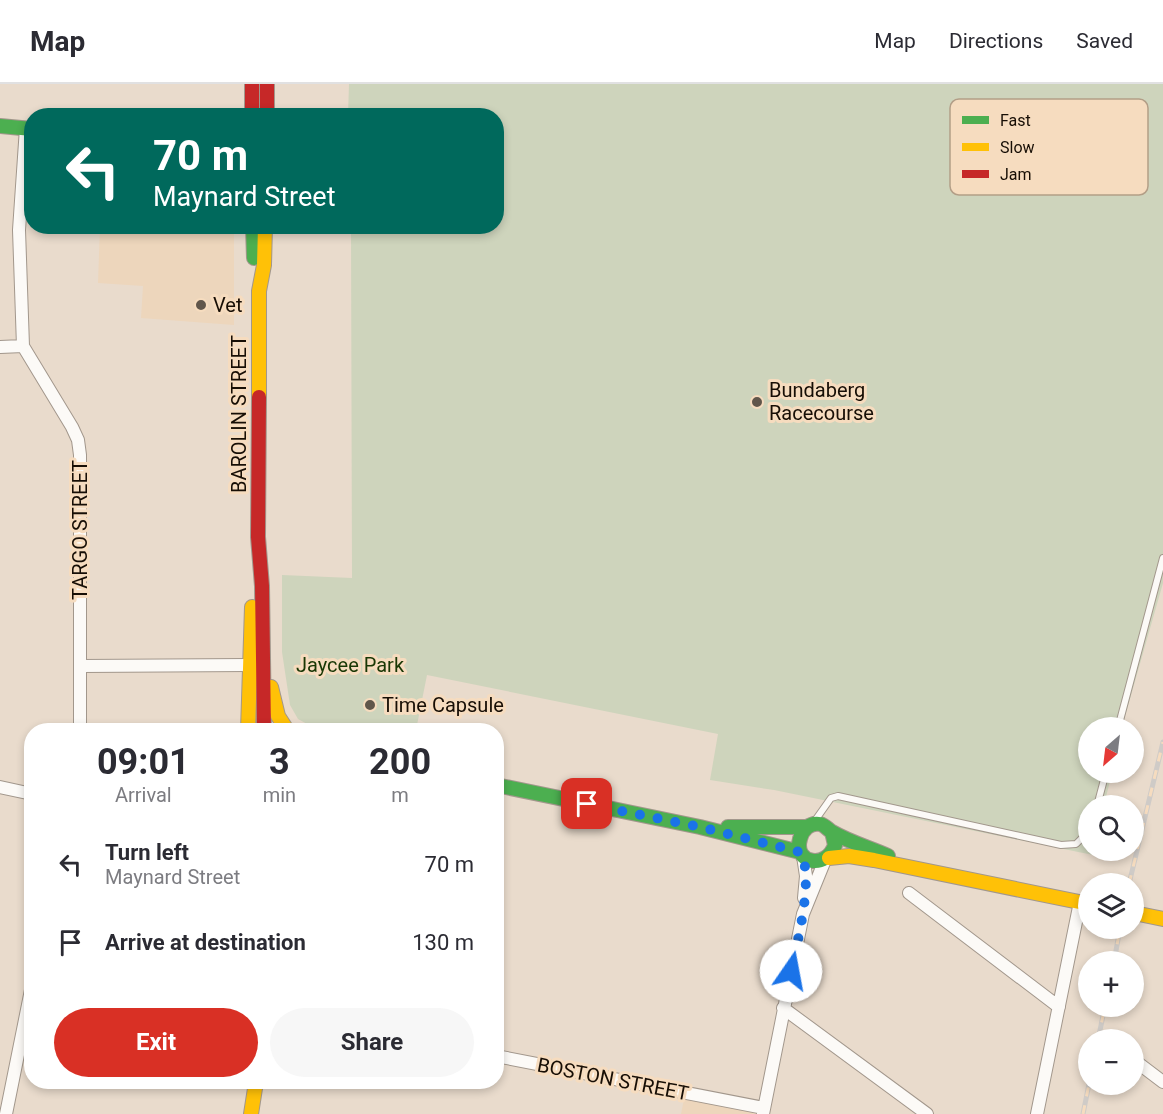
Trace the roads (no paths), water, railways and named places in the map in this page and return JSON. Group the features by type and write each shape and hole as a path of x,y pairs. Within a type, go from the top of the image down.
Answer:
{"main road":[{"path":"252,84 252,108"},
{"path":"267,84 267,108"},
{"path":"0,126 24,128"},
{"name":"BAROLIN STREET","path":"253,234 254,266 259,291"},
{"name":"BAROLIN STREET","path":"265,234 264,265 259,291 258,537 265,723"},
{"name":"BAROLIN STREET","path":"248,723 252,586 258,537"},
{"path":"262,612 269,648 274,703 281,723"},
{"path":"504,787 700,827 802,854 813,861 849,856 1078,902"},
{"path":"700,827 821,825 926,870"},
{"path":"802,854 798,839 809,826"},
{"path":"827,859 835,845 830,830"},
{"path":"1144,915 1163,919"},
{"path":"250,1089 251,1114"},
{"path":"251,1114 255,1089"}],"street":[{"name":"TARGO STREET","path":"24,180 19,230 23,346 78,440 80,723"},
{"path":"0,347 23,346"},
{"path":"81,666 249,665"},
{"path":"0,787 24,792"},
{"path":"764,1111 803,914 806,876 802,854"},
{"path":"803,914 827,859"},
{"path":"909,893 1059,1007"},
{"path":"1037,1114 1078,928"},
{"path":"783,1008 927,1114"},
{"path":"6,1114 24,1025"},
{"name":"BOSTON STREET","path":"504,1058 764,1111"},
{"path":"1144,1068 1163,1082"}],"lane":[{"path":"1121,717 1163,558"},
{"path":"809,826 828,805 831,798 838,796 1061,845 1078,842"},
{"path":"828,805 830,830"}],"railway":[{"path":"1132,873 1163,742"},
{"path":"1116,951 1118,939"},
{"path":"1100,1029 1103,1017"},
{"path":"1083,1114 1087,1095"}],"place":[{"name":"Vet","path":"201,305"},
{"name":"Bundaberg Racecourse","path":"757,402"},
{"name":"Time Capsule","path":"370,705"}],"park label":[{"name":"Jaycee Park","path":"350,665"}]}
